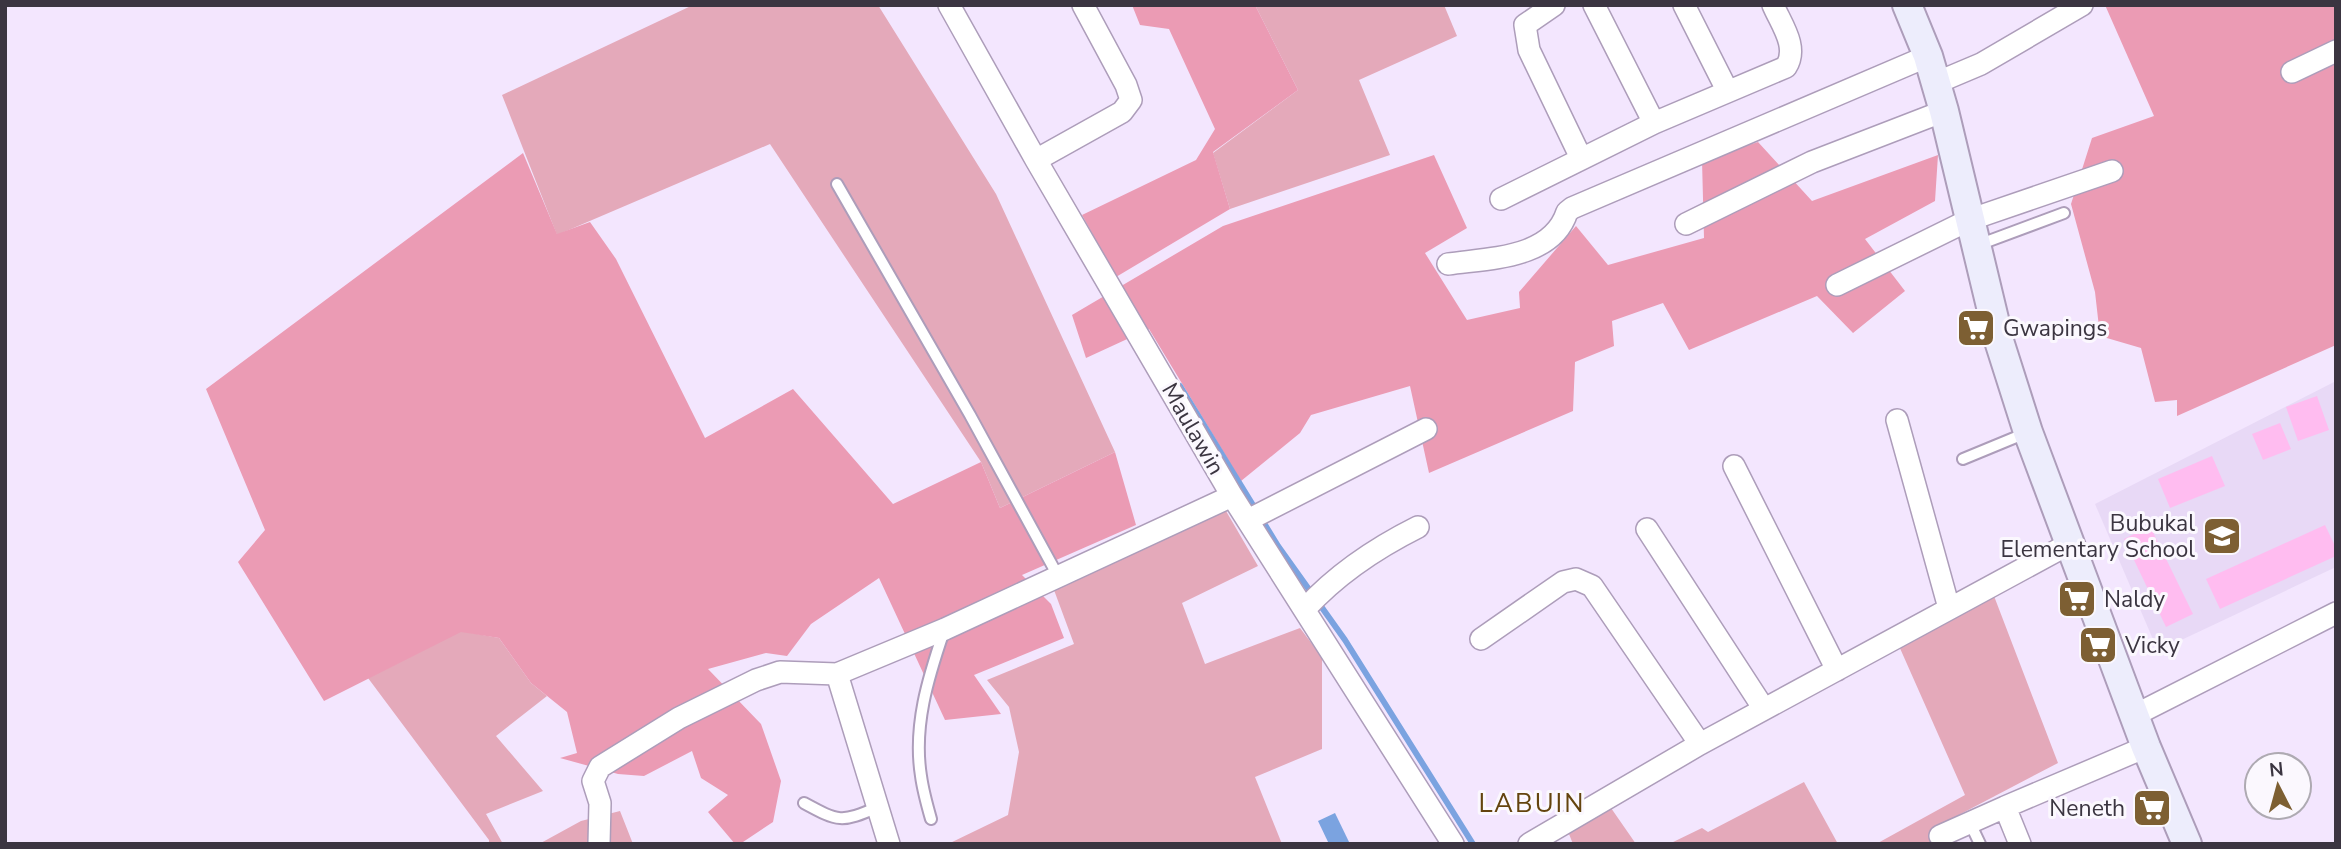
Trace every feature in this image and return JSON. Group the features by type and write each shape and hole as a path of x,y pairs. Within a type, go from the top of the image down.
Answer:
{"main road":[{"path":"1907,5 1928,56 1944,111 2000,344 2028,432 2146,747 2187,844"}],"street":[{"name":"Maulawin","path":"949,5 1231,496 1453,844"},
{"path":"1036,160 1122,111 1131,100 1126,85 1083,5"},
{"path":"1554,5 1525,25 1525,35 1529,50 1581,158"},
{"path":"1594,5 1654,123"},
{"path":"1684,5 1727,90"},
{"path":"1501,200 1654,123 1786,67 1792,58 1791,44 1773,5"},
{"path":"1936,83 1981,64 2082,5"},
{"path":"2292,72 2336,51"},
{"path":"1448,264 1537,248 1550,237 1567,212 1573,208 1928,56"},
{"path":"1686,224 1812,162 1944,111"},
{"path":"1837,285 1972,233 2112,171"},
{"path":"1897,420 1950,608"},
{"path":"1248,520 1426,429"},
{"path":"1734,466 1837,670"},
{"path":"599,844 600,803 593,780 600,767 679,718 756,680 780,672 837,674 945,629 1231,496"},
{"path":"1305,609 1323,590 1370,555 1418,527"},
{"path":"1647,529 1764,709"},
{"path":"1529,844 1700,744 2069,544"},
{"path":"1481,639 1563,582 1576,579 1592,586 1700,744"},
{"path":"2135,715 2336,613"},
{"path":"837,674 889,844"},
{"path":"1940,836 2146,747"},
{"path":"2005,807 2020,844"}],"lane":[{"path":"837,184 970,415 1058,576"},
{"path":"1972,233 2064,213"},
{"path":"1963,459 2028,432"},
{"path":"931,819 921,776 919,744 922,706 945,629"},
{"path":"804,803 831,818 848,820 878,807"},
{"path":"1970,824 1980,844"}],"shaded area":[{"path":"693,5 878,5 996,194 1115,452 1000,508 981,462 770,144 557,235 502,95"},
{"path":"1132,5 1255,5 1298,90 1213,152 1230,209 1116,277 1082,215 1196,160 1215,129 1169,29 1140,25"},
{"path":"1255,5 1444,5 1457,36 1359,80 1390,155 1230,209 1213,153 1298,90"},
{"path":"2105,5 2336,5 2336,345 2177,416 2177,400 2155,402 2141,348 2100,336 2095,292 2071,204 2092,138 2154,116"},
{"path":"1758,142 1812,201 1938,155 1935,201 1865,239 1905,291 1853,333 1817,296 1689,350 1663,303 1612,321 1614,346 1575,362 1573,411 1429,473 1410,386 1311,415 1300,433 1241,481 1149,329 1086,358 1072,315 1223,226 1434,155 1467,228 1425,253 1467,320 1520,308 1519,292 1576,226 1608,265 1704,238 1702,160"},
{"path":"523,153 557,234 590,222 616,259 705,438 793,389 893,504 981,462 1000,508 1115,452 1136,525 1022,575 1051,604 1064,638 974,675 1001,714 945,720 879,578 811,624 787,656 766,653 708,669 761,724 781,781 773,822 740,844 735,844 708,812 728,795 701,778 692,751 644,776 618,774 560,758 577,753 567,712 531,683 499,638 461,632 324,701 238,562 265,530 206,389"},
{"name":"Bubukal Elementary School","path":"2336,381 2336,567 2158,651 2095,504"},
{"path":"1226,511 1258,566 1182,603 1205,664 1300,628 1322,657 1322,749 1255,777 1282,844 948,844 1008,815 1019,752 1009,707 987,680 1074,644 1054,590"},
{"path":"1994,596 2058,763 1932,829 1932,844 1876,844 1965,795 1899,646"},
{"path":"461,631 499,638 531,683 547,696 496,736 543,791 486,814 503,844 489,844 489,840 368,678"},
{"path":"1804,782 1838,844 1669,844 1702,828 1708,832"},
{"path":"1611,808 1636,844 1573,844 1569,834"},
{"path":"620,811 633,844 539,844 581,821"}],"water":[{"path":"1335,813 1350,844 1329,844 1318,821"}],"building":[{"path":"2317,396 2329,430 2298,441 2286,407"},
{"path":"2280,423 2291,449 2263,460 2252,434"},
{"path":"2212,456 2225,486 2170,508 2158,479"},
{"path":"2325,525 2336,548 2336,556 2220,609 2206,579"},
{"path":"2150,526 2193,614 2166,627 2124,539"}],"waterway":[{"path":"1180,386 1278,546 1345,640 1473,844"}],"place":[{"name":"Gwapings","path":"1976,328"},
{"name":"Bubukal Elementary School","path":"2222,536"},
{"name":"Naldy","path":"2077,599"},
{"name":"Vicky","path":"2098,645"},
{"name":"Neneth","path":"2152,808"}],"district":[{"name":"LABUIN","path":"1532,803"}]}
